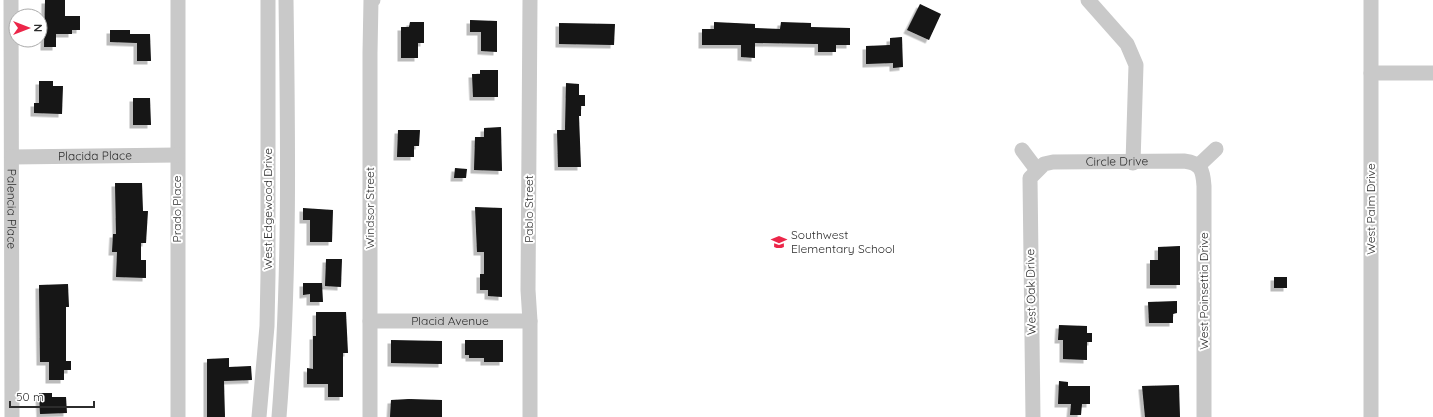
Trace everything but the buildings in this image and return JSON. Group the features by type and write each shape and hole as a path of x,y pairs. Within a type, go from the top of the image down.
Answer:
{"street":[{"name":"Palencia Place","path":"11,0 12,417"},
{"name":"Prado Place","path":"178,0 178,417"},
{"name":"West Edgewood Drive","path":"259,417 267,326 268,0"},
{"name":"West Edgewood Drive","path":"279,417 283,362 286,244 286,0"},
{"name":"Windsor Street","path":"370,417 372,0"},
{"name":"Pablo Street","path":"530,0 528,290 530,320 530,417"},
{"path":"1088,0 1127,44 1136,65 1133,163"},
{"name":"West Palm Drive","path":"1370,417 1371,0"},
{"path":"1371,73 1433,73"},
{"path":"1198,166 1216,149"},
{"path":"1022,150 1037,170"},
{"name":"Placida Place","path":"12,157 177,155"},
{"name":"Circle Drive","path":"1037,170 1044,164 1053,162 1133,163 1184,161 1193,162 1198,166"},
{"name":"West Poinsettia Drive","path":"1198,166 1203,175 1204,186 1204,417"},
{"name":"West Oak Drive","path":"1033,417 1029,193 1030,178 1037,170"},
{"name":"Placid Avenue","path":"370,321 530,320"}],"place":[{"name":"Southwest Elementary School","path":"779,242"}]}
